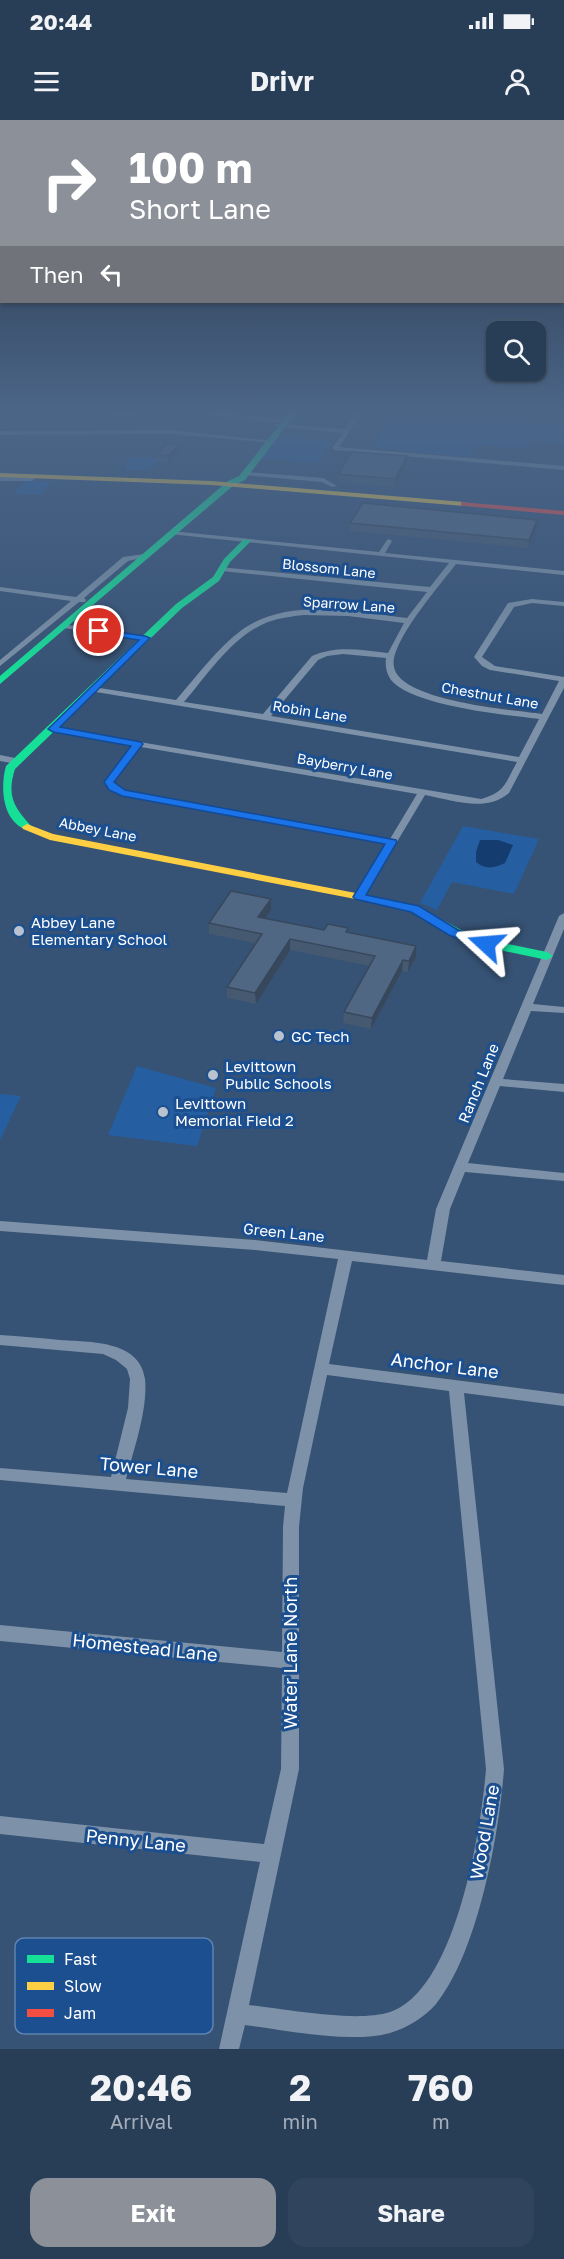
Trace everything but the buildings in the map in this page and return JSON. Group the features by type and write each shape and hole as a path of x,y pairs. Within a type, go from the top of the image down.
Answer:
{"main road":[{"path":"0,681 208,503"},
{"path":"471,503 564,513"},
{"path":"520,503 564,507"},
{"name":"Abbey Lane","path":"247,541 227,561 216,579 179,606 17,761 5,776 4,787 12,811 22,824 50,837 415,909 470,940 547,956"}],"street":[{"path":"171,533 564,573"},
{"path":"381,554 389,541"},
{"path":"0,664 126,559 144,556"},
{"path":"265,717 320,655 342,651 392,656 397,638 454,561"},
{"name":"Blossom Lane","path":"222,569 433,590"},
{"path":"0,589 92,601"},
{"path":"564,604 532,601 512,605 478,657 493,668 564,680"},
{"name":"Sparrow Lane","path":"178,703 243,633 268,620 320,612 409,621"},
{"path":"64,626 145,638"},
{"name":"Chestnut Lane","path":"392,656 389,665 393,676 404,686 419,694 453,703 545,717"},
{"name":"Bayberry Lane","path":"53,729 422,793 466,800 491,800 506,791 545,717 560,699 564,680"},
{"name":"Robin Lane","path":"93,689 522,760"},
{"path":"138,744 109,782 113,788 122,793 392,842"},
{"path":"0,758 17,761"},
{"path":"359,897 422,793"},
{"name":"Ranch Lane","path":"433,1265 443,1209 564,917"},
{"path":"527,1007 564,1010"},
{"path":"496,1082 564,1088"},
{"path":"461,1167 564,1177"},
{"name":"Green Lane","path":"0,1226 255,1245 564,1280"},
{"name":"Water Lane North","path":"229,2049 290,1769 291,1527 295,1488 346,1256"},
{"path":"0,1340 104,1349 119,1354 135,1368 139,1380 134,1414 117,1484"},
{"name":"Anchor Lane","path":"321,1369 564,1400"},
{"name":"Wood Lane","path":"237,2014 347,2025 388,2023 402,2018 420,2006 447,1971 457,1950 467,1919 493,1803 495,1769 456,1386"},
{"name":"Tower Lane","path":"0,1474 295,1500"},
{"name":"Homestead Lane","path":"0,1633 290,1661"},
{"name":"Penny Lane","path":"0,1825 272,1854"}],"shaded area":[{"path":"463,826 539,839 514,894 452,882 437,910 420,903"},
{"path":"480,840 498,840 513,845 505,863 490,867 476,862"},
{"name":"Levittown Memorial Field 2","path":"137,1066 216,1088 197,1146 108,1135"},
{"path":"0,1094 21,1096 0,1140"}],"traffic: fast":[{"path":"0,681 208,503"},
{"path":"27,827 10,809 6,793 10,768 179,606 216,579 227,561 247,541"},
{"path":"371,899 415,909 470,940 547,956"}],"traffic: slow":[{"path":"452,503 464,504"},
{"path":"27,827 50,837 371,899"}],"traffic: jam":[{"path":"464,504 564,513"}],"place":[{"name":"Abbey Lane Elementary School","path":"19,931"},
{"name":"GC Tech","path":"279,1036"},
{"name":"Levittown Public Schools","path":"213,1075"},
{"name":"Levittown Memorial Field 2","path":"163,1112"}],"route":[{"path":"99,631 145,638 53,729 138,744 109,782 113,788 122,793 392,842 359,897 415,909 432,917 454,933 486,944"}]}
